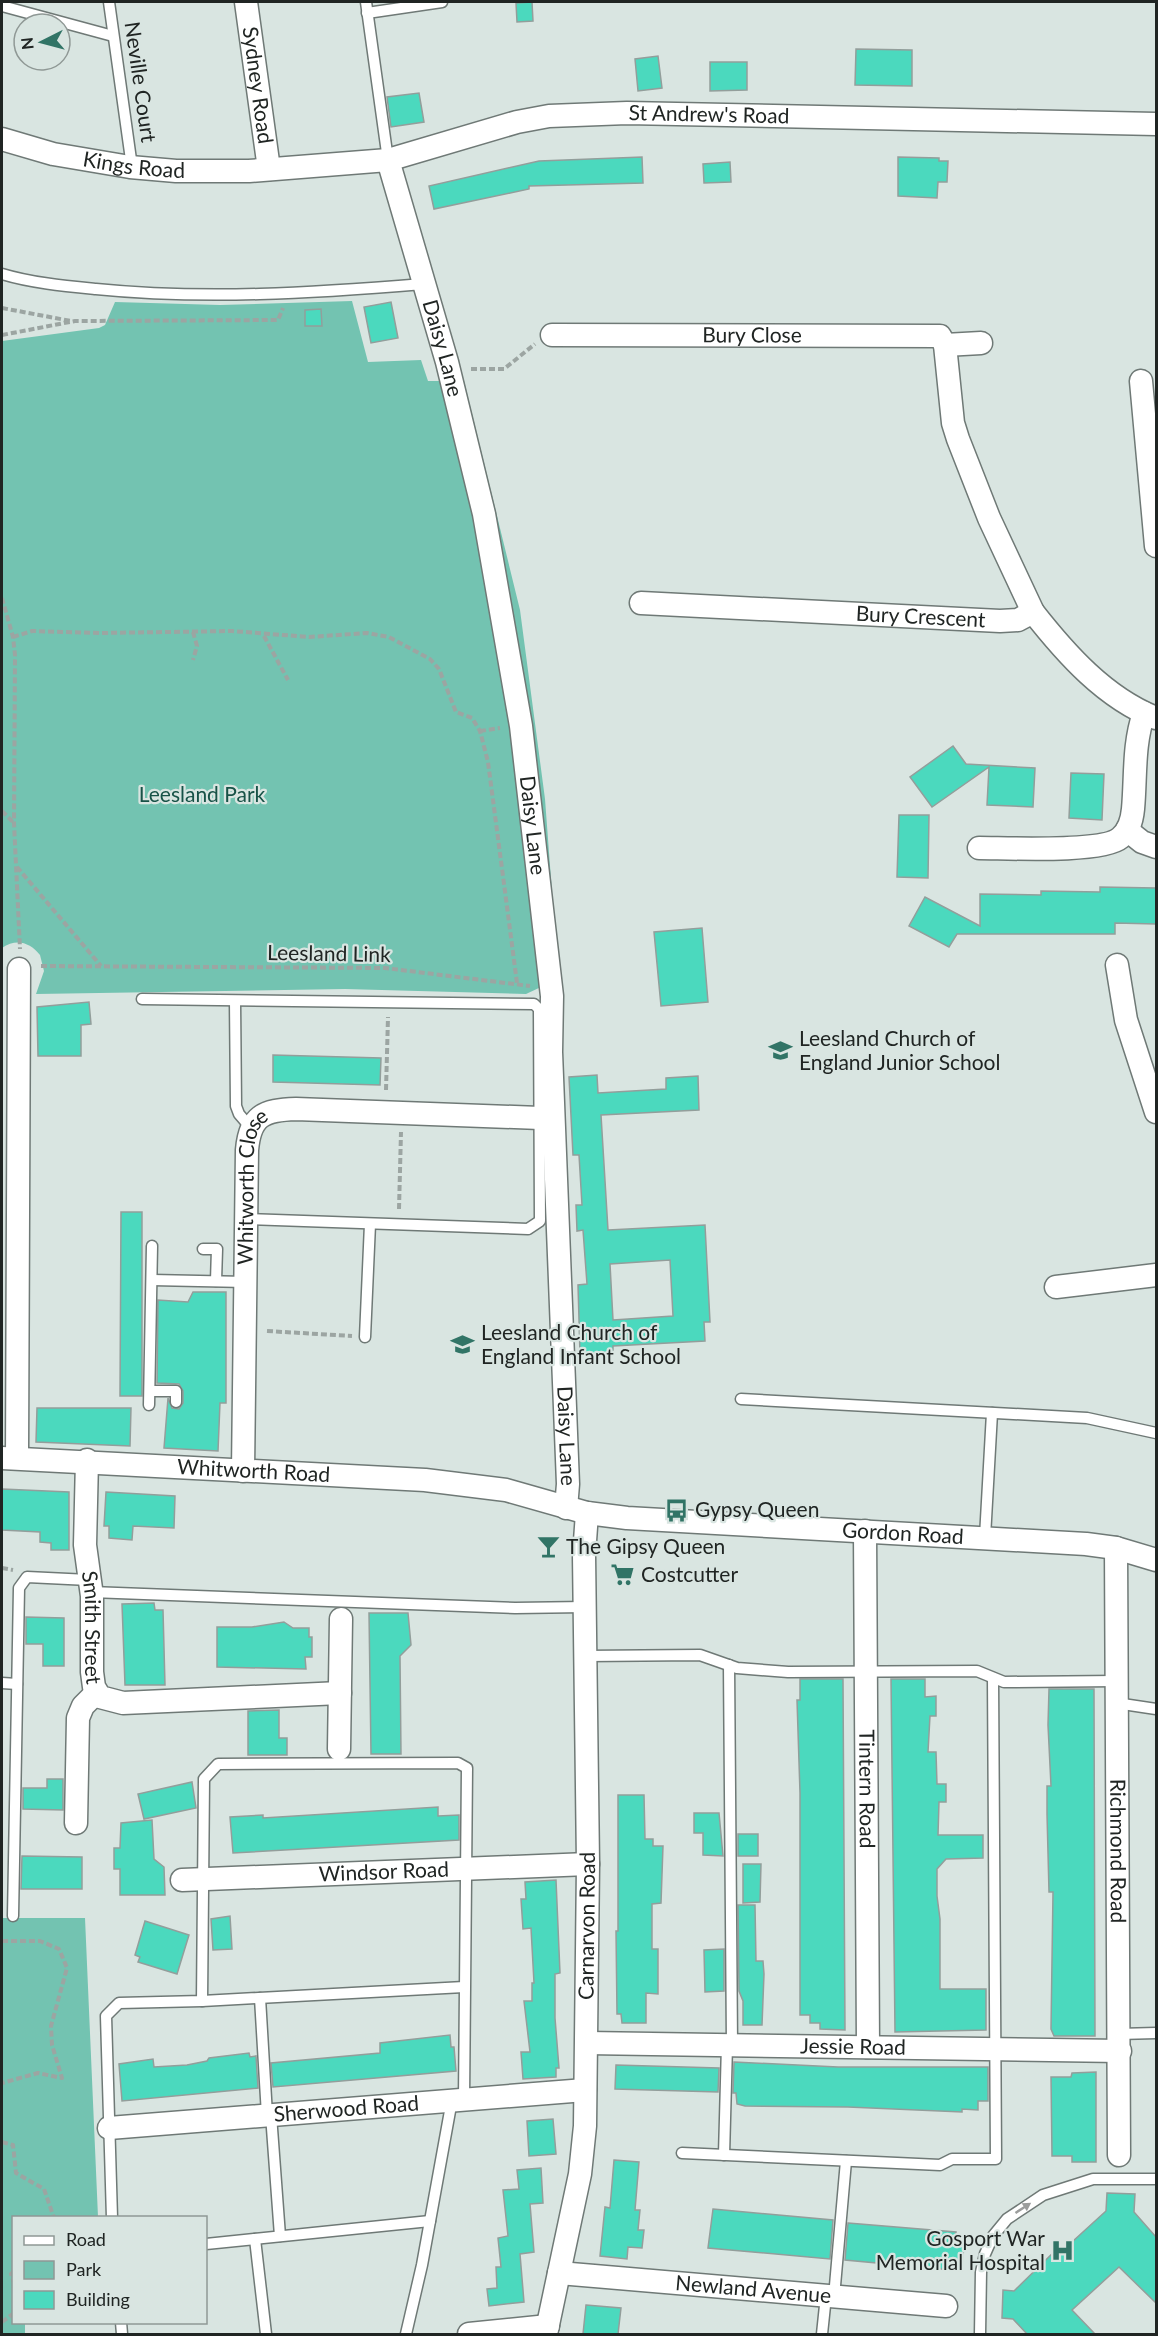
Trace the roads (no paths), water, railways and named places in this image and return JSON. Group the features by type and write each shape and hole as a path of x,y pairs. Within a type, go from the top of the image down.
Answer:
{"street":[{"name":"Sydney Road","path":"246,2 269,169"},
{"name":"St Andrew's Road","path":"269,169 388,160 503,125 566,115 639,113 1156,124"},
{"name":"Kings Road","path":"2,140 81,160 132,168 219,172 269,169"},
{"name":"Daisy Lane","path":"388,160 448,366 484,514 516,693 552,996 551,1052 568,1484 577,1510"},
{"name":"Bury Close","path":"552,335 940,336 945,345 981,343"},
{"path":"945,345 953,423 958,440 988,518 1033,612 1079,666 1150,716 1137,733 1133,811 1127,830 1112,843 1092,847 979,848"},
{"path":"1141,381 1156,546"},
{"name":"Bury Crescent","path":"641,603 1000,621 1018,620 1033,612"},
{"path":"1127,830 1142,842 1156,847"},
{"path":"1117,965 1126,1020 1156,1112"},
{"path":"9,1458 19,969"},
{"name":"Whitworth Close","path":"243,1471 247,1150 250,1128 256,1120 273,1110 540,1118"},
{"path":"1056,1287 1156,1275"},
{"name":"Whitworth Road","path":"9,1458 87,1460 425,1480 506,1490"},
{"name":"Smith Street","path":"87,1460 85,1545 90,1586 92,1672 96,1693 106,1701 123,1703 340,1693"},
{"name":"Gordon Road","path":"506,1490 577,1510 1116,1548 1156,1560"},
{"name":"Carnarvon Road","path":"547,2330 580,2174 585,2126 588,1864 585,1607 584,1547 577,1510"},
{"name":"Tintern Road","path":"865,1531 868,2048"},
{"name":"Richmond Road","path":"1116,1548 1119,2155"},
{"path":"339,1749 341,1619"},
{"path":"76,1823 78,1718 83,1706 96,1693"},
{"name":"Windsor Road","path":"194,1880 588,1864"},
{"name":"Jessie Road","path":"586,2043 997,2049 1119,2042"},
{"name":"Sherwood Road","path":"109,2128 585,2090"},
{"name":"Newland Avenue","path":"559,2273 946,2307"},
{"path":"469,2334 547,2330"}],"lane":[{"name":"Neville Court","path":"109,2 132,168"},
{"path":"388,160 366,7 442,2"},
{"path":"2,6 113,36"},
{"path":"2,274 63,286 169,294 289,294 423,284"},
{"path":"142,999 534,1004 538,1009 540,1221 528,1229 246,1220"},
{"path":"235,1001 236,1106 250,1128"},
{"path":"365,1336 370,1224"},
{"path":"149,1404 152,1246"},
{"path":"203,1249 217,1249 216,1281"},
{"path":"152,1280 246,1282"},
{"path":"150,1391 176,1391 176,1402"},
{"path":"741,1399 1108,1420 1156,1432"},
{"path":"985,1537 992,1413"},
{"path":"13,1916 19,1588 27,1577 90,1586 484,1608 585,1607"},
{"path":"585,1656 700,1655 729,1665 788,1672 977,1671 1004,1682 1116,1680"},
{"path":"724,2155 729,2045 729,1665"},
{"path":"682,2153 940,2165 952,2159 996,2159 993,1678"},
{"path":"2,1683 17,1684"},
{"path":"1116,1703 1156,1709"},
{"path":"202,2001 194,1880 204,1779 218,1764 458,1762 467,1768 464,1987 458,2100 406,2334"},
{"path":"112,2216 106,2016 119,2002 202,2001 464,1987"},
{"path":"260,1998 280,2236"},
{"path":"1119,2042 1156,2033"},
{"path":"822,2334 830,2296 846,2161"},
{"path":"980,2334 981,2272 985,2254 993,2236 1007,2219 1043,2195 1093,2179 1156,2179"},
{"path":"207,2244 430,2221"},
{"path":"255,2239 266,2334"}],"place":[{"name":"Leesland Church of England Junior School","path":"781,1051"},
{"name":"Leesland Church of England Infant School","path":"463,1345"},
{"name":"Gypsy Queen","path":"677,1510"},
{"name":"The Gipsy Queen","path":"548,1547"},
{"name":"Costcutter","path":"623,1575"},
{"name":"Gosport War Memorial Hospital","path":"1063,2251"}],"park label":[{"name":"Leesland Park","path":"202,795"}]}
